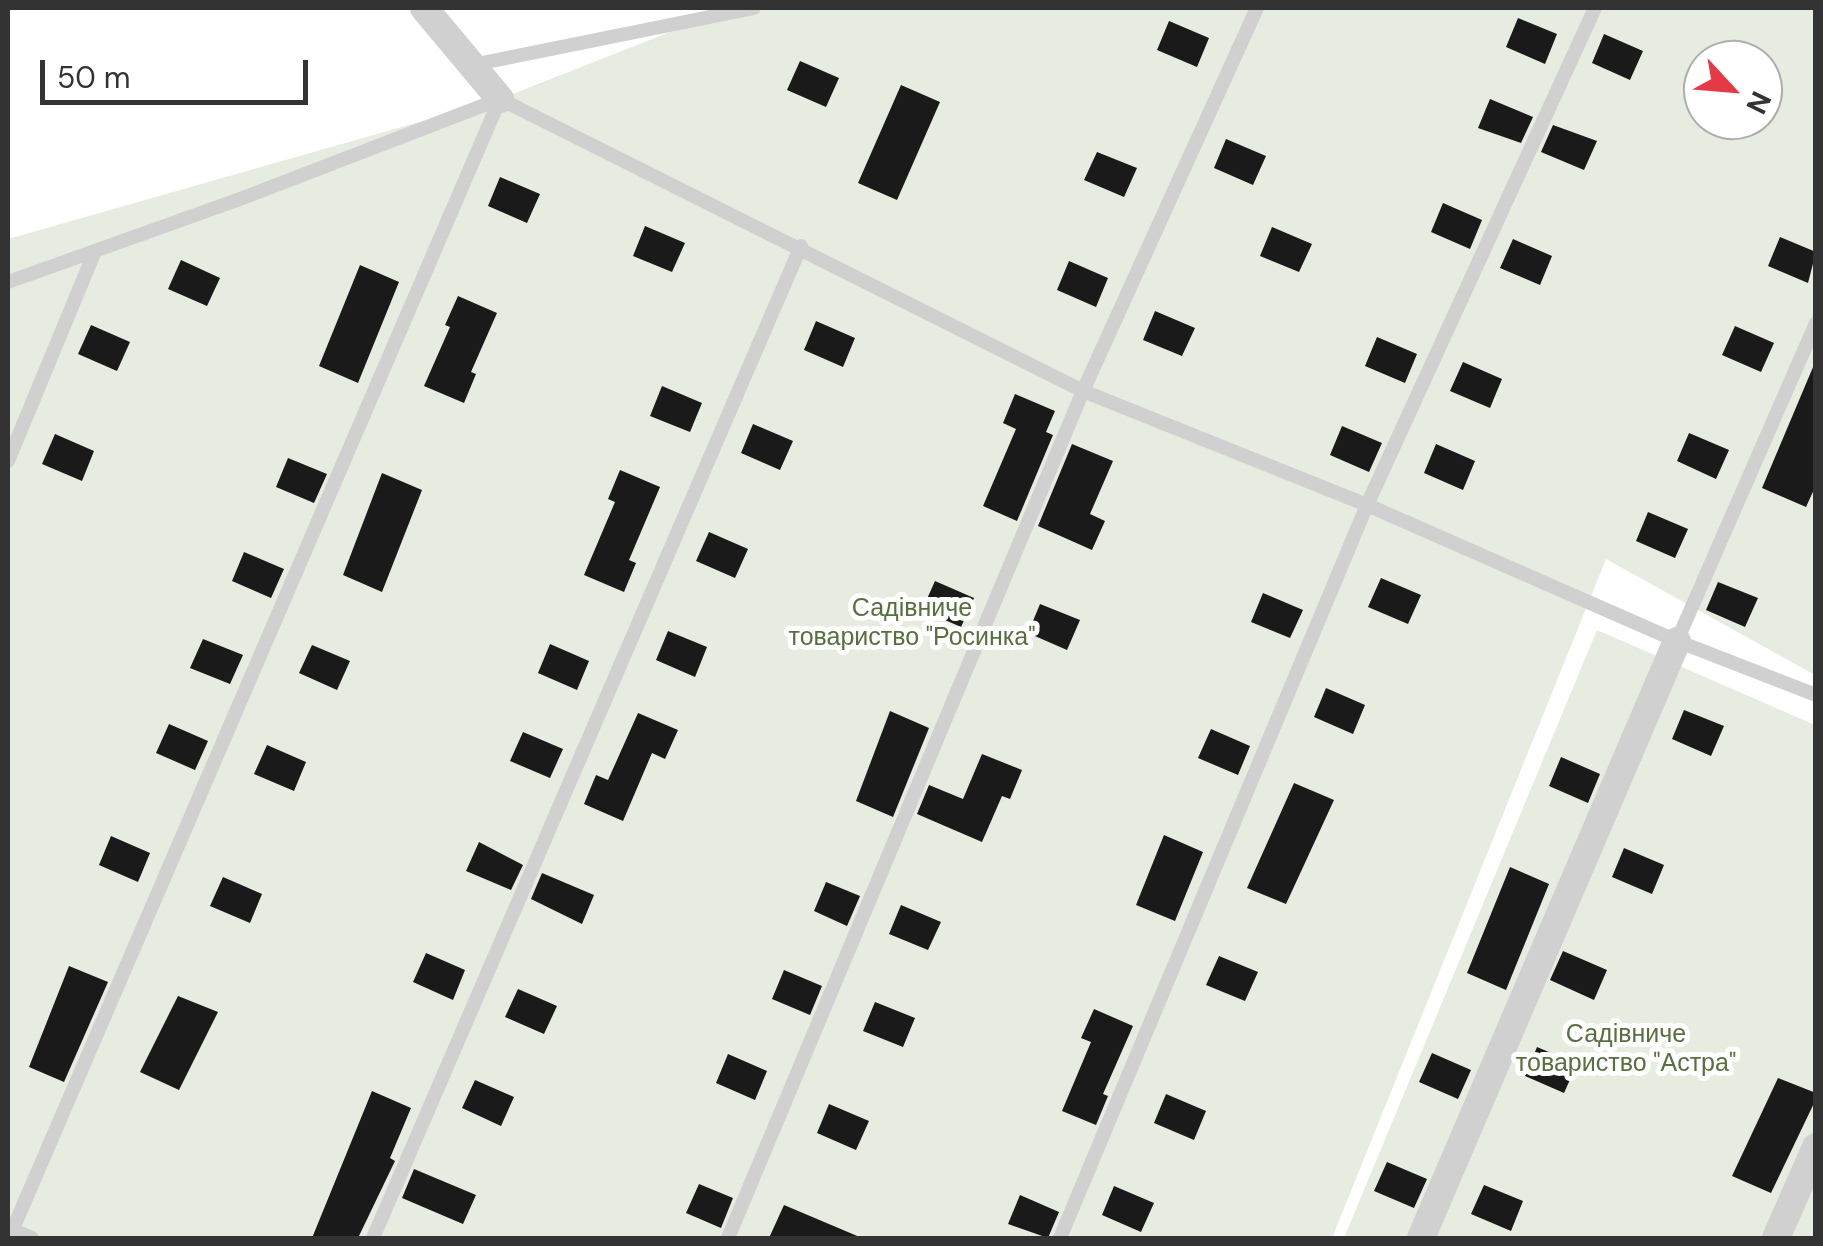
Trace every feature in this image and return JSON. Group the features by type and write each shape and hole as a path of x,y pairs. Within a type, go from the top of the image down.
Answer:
{"street":[{"path":"424,8 500,98"},
{"path":"1421,1238 1677,641"},
{"path":"1776,1238 1816,1146"}],"lane":[{"path":"472,65 754,8"},
{"path":"728,1238 1083,391 1257,8"},
{"path":"1060,1238 1367,504 1595,8"},
{"path":"32,1238 10,1232 500,98"},
{"path":"8,282 500,98 802,246 1083,391 1367,504 1677,641 1816,696"},
{"path":"372,1238 802,246"},
{"path":"8,461 95,251"},
{"path":"1677,641 1816,323"}],"green space":[{"name":"Садівниче товариство \"Росинка\"","path":"731,8 1815,8 1815,675 1606,559 1332,1238 8,1238 8,239 500,99"},
{"name":"Садівниче товариство \"Астра\"","path":"1597,630 1815,725 1815,1238 1344,1238"}],"building":[{"path":"1518,18 1557,34 1545,64 1506,47"},
{"path":"1169,21 1209,38 1197,67 1157,50"},
{"path":"1604,34 1643,51 1630,80 1592,63"},
{"path":"800,61 839,78 826,107 787,90"},
{"path":"901,85 940,102 897,200 858,183"},
{"path":"1490,99 1533,117 1521,143 1478,128"},
{"path":"1553,125 1597,141 1584,170 1541,152"},
{"path":"1226,139 1266,156 1253,185 1214,168"},
{"path":"1097,152 1137,168 1124,197 1084,180"},
{"path":"500,177 540,194 527,223 488,206"},
{"path":"1443,203 1482,220 1470,249 1431,232"},
{"path":"645,226 685,243 672,272 633,256"},
{"path":"1272,227 1312,244 1299,272 1260,256"},
{"path":"1780,237 1816,252 1808,283 1768,266"},
{"path":"1513,239 1552,256 1540,285 1500,268"},
{"path":"181,260 220,278 207,306 168,289"},
{"path":"1069,261 1108,278 1096,307 1057,290"},
{"path":"360,265 399,282 358,383 319,366"},
{"path":"458,296 497,313 471,372 476,374 464,403 424,386 450,327 445,325"},
{"path":"1155,311 1195,328 1182,356 1143,340"},
{"path":"816,321 855,338 843,367 804,350"},
{"path":"91,325 130,342 117,371 78,354"},
{"path":"1735,326 1774,343 1761,372 1722,355"},
{"path":"1377,337 1417,354 1405,383 1365,366"},
{"path":"1816,360 1816,485 1806,507 1762,488"},
{"path":"1463,362 1502,379 1490,408 1450,391"},
{"path":"662,386 702,403 690,432 650,416"},
{"path":"1015,394 1055,411 1046,432 1053,435 1017,521 983,506 1016,429 1003,423"},
{"path":"753,424 793,441 780,470 741,453"},
{"path":"1342,426 1382,443 1369,472 1330,455"},
{"path":"1689,433 1729,450 1716,479 1677,461"},
{"path":"55,434 94,451 82,481 42,464"},
{"path":"1072,444 1113,461 1090,514 1105,521 1092,550 1038,526"},
{"path":"1436,444 1475,461 1463,490 1424,473"},
{"path":"288,458 327,474 314,503 276,487"},
{"path":"620,470 660,487 629,560 636,563 624,592 584,575 615,502 608,499"},
{"path":"382,473 422,490 382,592 343,575"},
{"path":"1648,512 1688,529 1675,558 1636,541"},
{"path":"709,532 748,549 735,578 696,561"},
{"path":"244,552 284,569 271,598 232,581"},
{"path":"1381,578 1421,595 1408,624 1368,607"},
{"path":"935,581 974,598 961,627 922,610"},
{"path":"1718,582 1758,598 1745,627 1706,610"},
{"path":"1263,593 1303,610 1290,638 1251,622"},
{"path":"1040,604 1080,620 1067,650 1028,633"},
{"path":"668,631 707,647 695,677 656,660"},
{"path":"203,639 243,655 230,684 190,668"},
{"path":"550,644 589,661 577,690 538,673"},
{"path":"312,645 350,661 337,690 299,673"},
{"path":"1326,688 1365,705 1353,734 1314,717"},
{"path":"1684,710 1724,726 1711,756 1672,739"},
{"path":"890,711 929,728 893,817 856,801"},
{"path":"638,713 678,730 665,759 652,753 623,821 584,804 596,775 608,780"},
{"path":"169,724 208,741 195,770 156,753"},
{"path":"1211,729 1250,746 1238,775 1198,758"},
{"path":"523,732 563,749 550,778 510,761"},
{"path":"267,745 306,762 294,791 254,774"},
{"path":"982,754 1022,770 1010,799 1002,796 982,842 917,814 929,785 963,799"},
{"path":"1561,757 1600,774 1588,803 1549,786"},
{"path":"1294,783 1334,800 1286,904 1247,888"},
{"path":"1164,835 1203,852 1175,921 1136,905"},
{"path":"111,836 150,853 138,882 99,865"},
{"path":"479,842 523,865 511,890 466,871"},
{"path":"1624,848 1664,865 1652,894 1612,877"},
{"path":"1510,867 1549,884 1506,990 1467,973"},
{"path":"542,873 594,895 582,924 531,899"},
{"path":"223,877 262,894 250,923 210,906"},
{"path":"826,882 860,896 847,926 814,911"},
{"path":"901,905 941,922 928,950 889,934"},
{"path":"1563,951 1607,970 1594,1000 1550,980"},
{"path":"426,953 465,970 453,1000 413,982"},
{"path":"1219,956 1258,972 1245,1001 1206,985"},
{"path":"69,966 108,982 64,1082 29,1067"},
{"path":"784,970 822,986 810,1015 772,999"},
{"path":"518,989 557,1006 544,1034 505,1017"},
{"path":"178,996 218,1012 179,1090 140,1072"},
{"path":"875,1002 915,1018 903,1047 863,1031"},
{"path":"1094,1009 1133,1026 1103,1094 1108,1096 1096,1125 1062,1111 1091,1042 1081,1038"},
{"path":"1537,1047 1577,1064 1564,1093 1525,1076"},
{"path":"1432,1053 1471,1070 1458,1099 1419,1082"},
{"path":"728,1054 767,1071 755,1100 716,1083"},
{"path":"1778,1078 1816,1093 1816,1099 1771,1193 1732,1176"},
{"path":"475,1080 514,1097 501,1126 462,1108"},
{"path":"372,1091 411,1108 390,1158 395,1161 358,1238 312,1238"},
{"path":"1166,1094 1206,1111 1194,1140 1154,1123"},
{"path":"829,1104 869,1121 856,1150 817,1133"},
{"path":"1387,1162 1427,1179 1414,1208 1374,1191"},
{"path":"414,1169 476,1195 463,1224 402,1198"},
{"path":"699,1184 733,1198 721,1228 686,1213"},
{"path":"1484,1185 1523,1201 1511,1231 1471,1214"},
{"path":"1114,1186 1154,1203 1141,1232 1102,1215"},
{"path":"1020,1195 1059,1212 1048,1238 1008,1224"},
{"path":"784,1205 862,1238 769,1238"}]}
